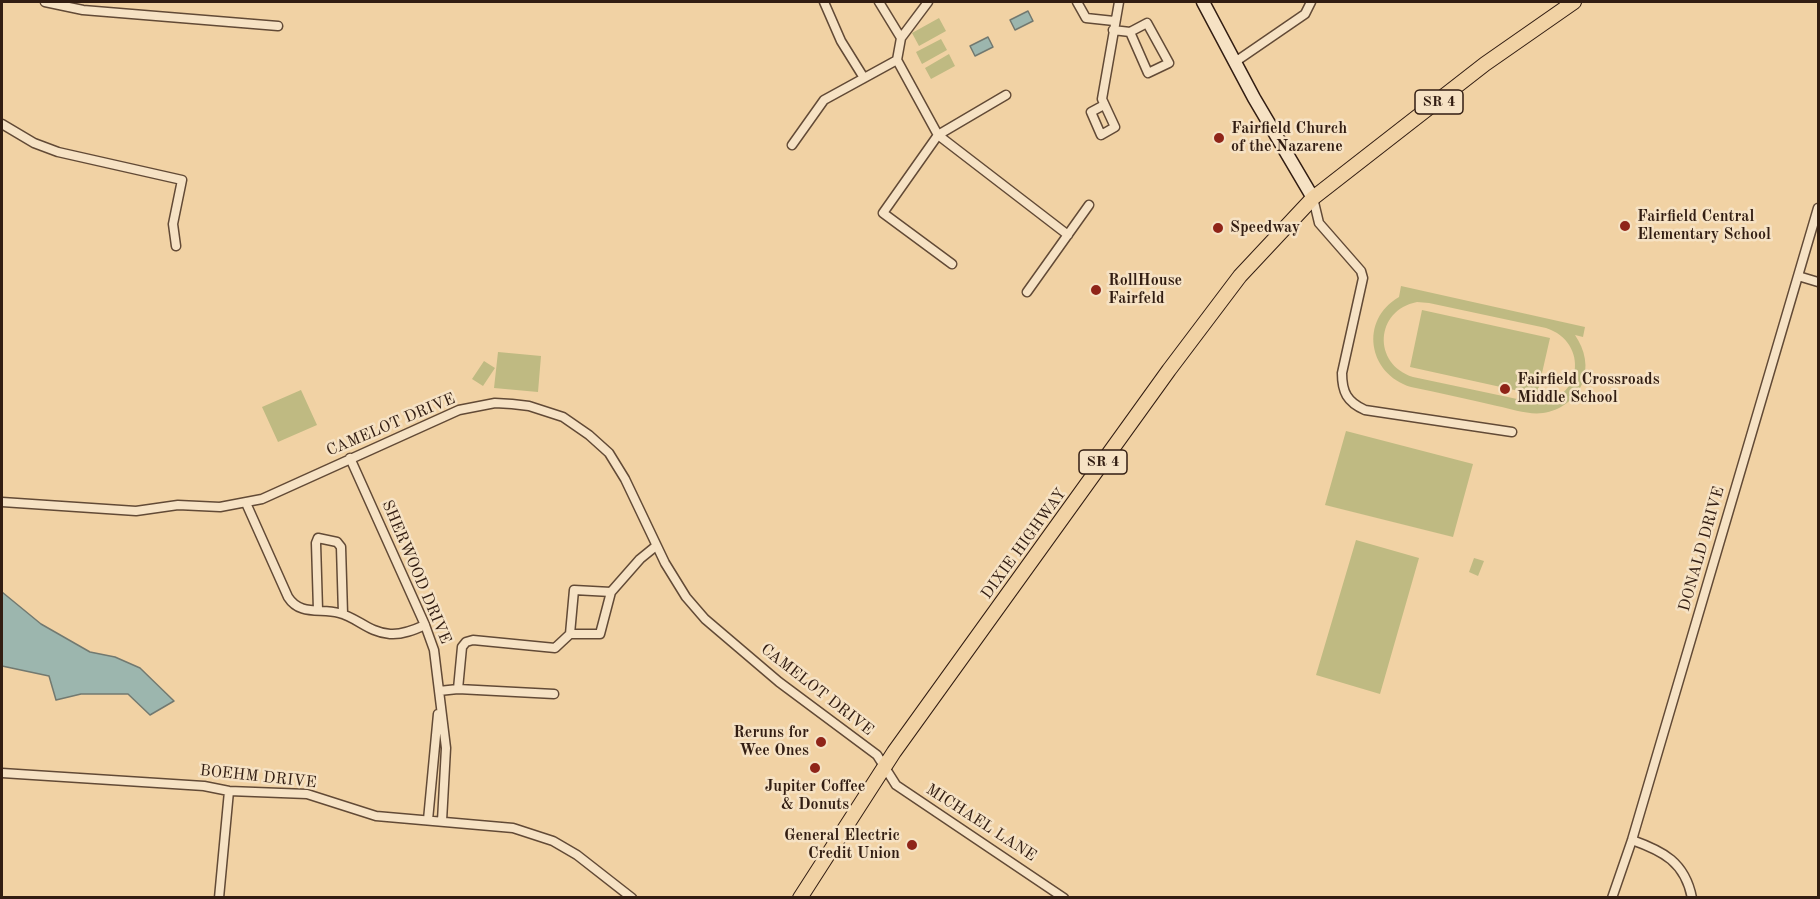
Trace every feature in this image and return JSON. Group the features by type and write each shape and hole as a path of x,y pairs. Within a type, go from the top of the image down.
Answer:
{"main road":[{"name":"DIXIE HIGHWAY","path":"800,897 903,740 1216,307 1257,256 1313,198 1485,64 1574,2"}],"street":[{"path":"45,2 83,10 278,26"},
{"path":"824,2 841,41 864,78"},
{"path":"879,2 901,38"},
{"path":"928,2 901,38 897,60 938,135 1068,235"},
{"path":"1077,2 1086,18 1130,32 1148,73 1169,63 1147,23 1130,32"},
{"path":"1104,105 1102,99 1119,2"},
{"path":"1203,2 1313,198 1319,223 1360,270 1363,278 1342,373 1342,384 1346,397 1354,405 1365,410 1512,432"},
{"path":"1235,62 1305,14 1311,2"},
{"path":"792,145 824,100 897,60"},
{"path":"951,264 883,213 938,135 1005,95"},
{"path":"2,124 34,143 58,152 182,180 173,224 176,246"},
{"path":"1027,292 1089,205"},
{"name":"DONALD DRIVE","path":"1612,897 1632,840 1818,208"},
{"path":"1798,276 1818,282"},
{"name":"CAMELOT DRIVE","path":"2,502 136,511 178,505 220,507 246,503 262,499 447,415 477,406 512,404 546,410 576,425 609,453 625,479 656,546 675,580 705,619 779,682 877,755 885,769"},
{"name":"SHERWOOD DRIVE","path":"350,458 434,650 439,702 428,820"},
{"path":"246,503 294,606 301,609 343,614 366,628 387,634 399,635 425,625"},
{"path":"318,610 315,543 318,538 337,542 341,547 343,614"},
{"path":"570,634 600,634 611,592 640,559 656,546"},
{"path":"458,688 462,647 466,642 473,640 555,648 570,634 574,590 611,592"},
{"path":"439,691 458,688 554,694"},
{"name":"SHERWOOD DRIVE","path":"439,702 446,748 442,821"},
{"name":"MICHAEL LANE","path":"885,769 896,785 1064,897"},
{"name":"BOEHM DRIVE","path":"2,773 204,786 229,791 307,794 376,816 513,828 553,841 577,855 632,897"},
{"path":"219,897 229,791"},
{"path":"1632,840 1656,849 1671,858 1690,885 1692,897"}],"shaded area":[{"path":"939,18 946,31 919,46 912,33"},
{"path":"941,39 947,50 922,64 916,52"},
{"path":"949,54 955,66 931,79 925,68"},
{"path":"1401,286 1585,327 1583,337 1575,335 1585,359 1582,384 1571,399 1561,407 1549,412 1537,413 1411,387 1396,380 1385,371 1378,359 1374,346 1374,332 1378,319 1386,307 1399,297","holes":["1417,302 1546,328 1560,335 1569,345 1574,358 1575,370 1571,383 1563,393 1551,400 1536,403 1413,377 1400,370 1390,361 1385,350 1386,326 1393,315 1403,307"]},
{"path":"1422,310 1550,338 1537,395 1410,367"},
{"path":"498,352 541,356 538,392 494,388"},
{"path":"484,361 495,368 483,386 472,379"},
{"path":"301,390 317,425 278,442 262,407"},
{"path":"1346,431 1473,464 1453,537 1325,505"},
{"path":"1356,540 1419,558 1380,694 1316,675"},
{"path":"1474,558 1484,561 1478,576 1469,572"}],"water":[{"path":"1028,11 1033,21 1015,30 1010,20"},
{"path":"988,37 993,47 975,56 970,46"},
{"path":"2,592 41,624 90,652 115,657 140,668 174,701 150,715 128,694 81,694 56,700 49,676 2,666"}],"place":[{"name":"Fairfield Church of the Nazarene","path":"1219,138"},
{"name":"Fairfield Central Elementary School","path":"1625,226"},
{"name":"Speedway","path":"1218,228"},
{"name":"RollHouse Fairfeld","path":"1096,290"},
{"name":"Fairfield Crossroads Middle School","path":"1505,389"},
{"name":"Reruns for Wee Ones","path":"821,742"},
{"name":"Jupiter Coffee & Donuts","path":"815,768"},
{"name":"General Electric Credit Union","path":"912,845"}]}
